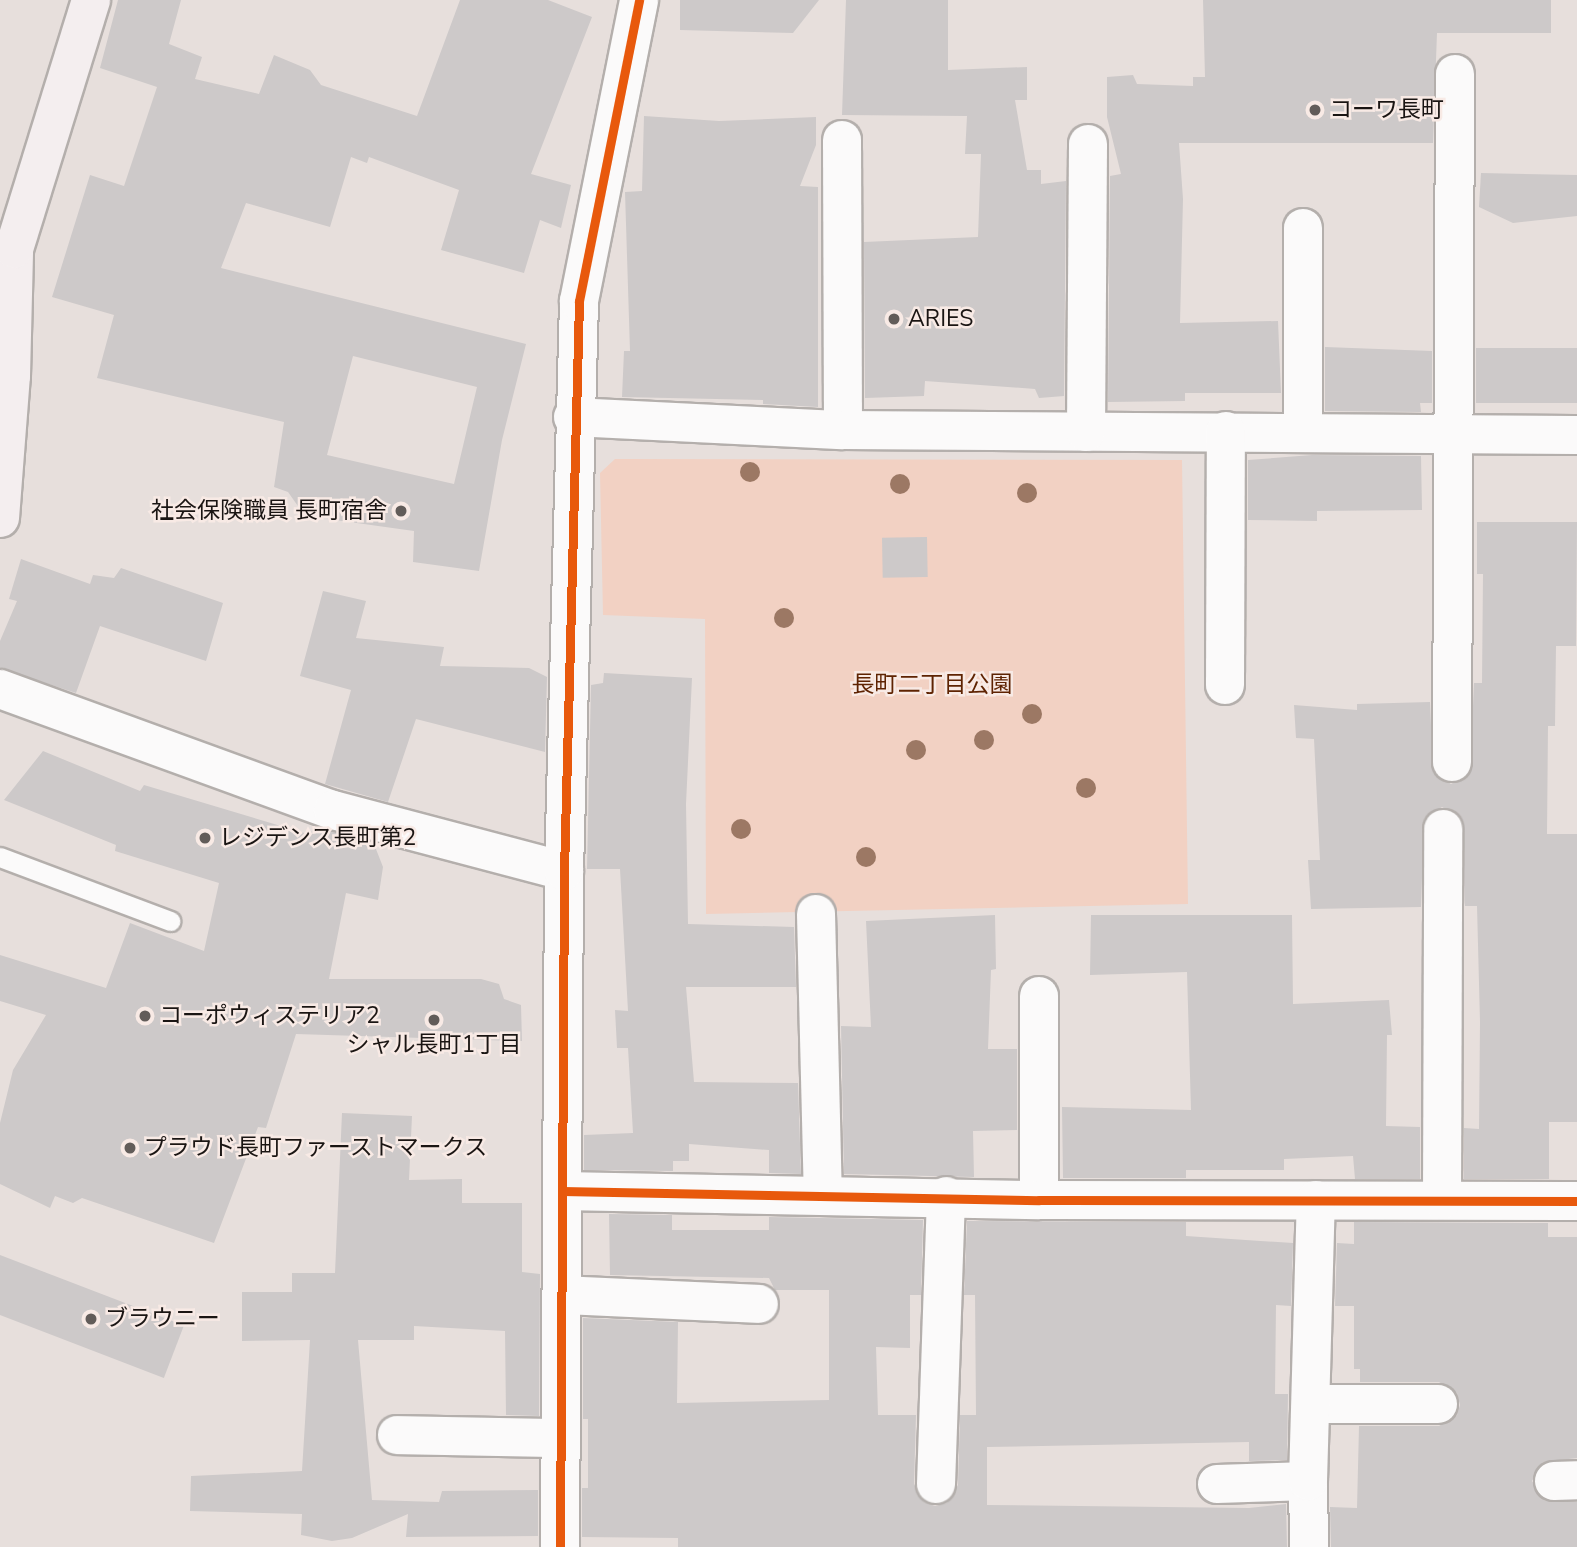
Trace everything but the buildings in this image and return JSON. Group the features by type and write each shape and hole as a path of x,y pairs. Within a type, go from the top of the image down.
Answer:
{"street":[{"path":"0,518 11,376 14,249 91,0"},
{"path":"559,1547 564,871 573,417 579,301 639,0"},
{"path":"1452,762 1455,74"},
{"path":"842,140 844,430"},
{"path":"1086,432 1087,144"},
{"path":"1303,228 1303,432"},
{"path":"573,417 844,430 1226,430 1577,435"},
{"path":"1226,430 1226,685"},
{"path":"0,689 333,810 564,871"},
{"path":"1442,1200 1443,829"},
{"path":"816,914 823,1196"},
{"path":"1039,996 1039,1200"},
{"path":"562,1191 946,1196 1039,1200 1577,1201"},
{"path":"936,1484 946,1196"},
{"path":"1309,1547 1308,1481 1314,1404 1316,1200"},
{"path":"562,1295 759,1304"},
{"path":"1314,1404 1438,1404"},
{"path":"397,1435 561,1438"},
{"path":"1217,1483 1308,1481"}],"lane":[{"path":"0,857 170,921"}],"green space":[{"name":"長町二丁目公園","path":"615,459 1182,460 1188,904 706,914 705,619 603,615 600,473"}],"cycle path":[{"path":"560,1547 564,871 579,301 639,0"},
{"path":"562,1191 1039,1200 1577,1201"}],"place":[{"name":"コーワ長町","path":"1315,110"},
{"name":"ARIES","path":"894,319"},
{"name":"社会保険職員 長町宿舎","path":"401,511"},
{"name":"レジデンス長町第2","path":"205,838"},
{"name":"コーポウィステリア2","path":"145,1016"},
{"name":"シャル長町1丁目","path":"434,1020"},
{"name":"プラウド長町ファーストマークス","path":"130,1148"},
{"name":"ブラウニー","path":"91,1319"}]}
